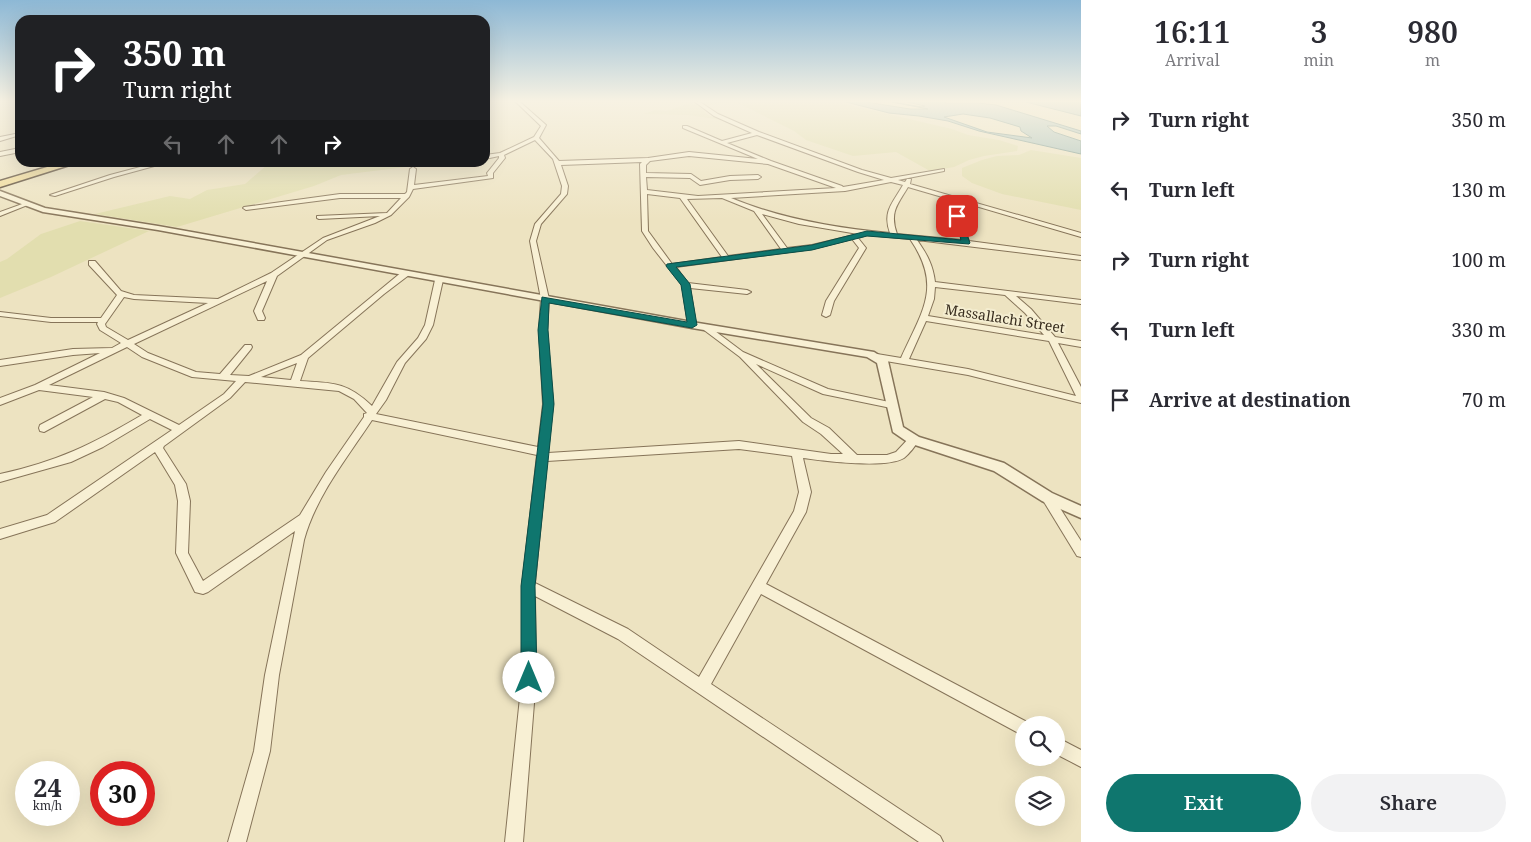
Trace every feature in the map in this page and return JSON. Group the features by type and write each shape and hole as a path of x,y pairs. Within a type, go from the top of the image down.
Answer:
{"main road":[{"path":"0,180 44,167"},
{"path":"0,184 58,167"}],"street":[{"path":"490,156 501,154 529,141"},
{"path":"514,842 529,678 528,586 548,404 543,330 545,299 534,241 538,224 564,194 565,186 558,162 539,141"},
{"path":"779,141 860,171 893,180"},
{"path":"724,142 769,162 845,189"},
{"path":"0,154 15,151"},
{"path":"412,187 488,178 502,158 501,154"},
{"path":"558,162 648,160 689,154 769,162"},
{"path":"648,160 643,164 645,231 670,266 686,284 692,325"},
{"path":"747,160 758,177 765,193"},
{"path":"53,195 147,167"},
{"path":"0,402 38,387 274,275 325,239 373,222 389,214 407,196 412,187 413,169"},
{"path":"645,192 668,194 683,198 845,189 893,180 908,180 942,170"},
{"path":"644,175 691,176 700,182 758,177"},
{"path":"908,180 959,199 1081,235"},
{"path":"894,236 890,227 889,216 892,207 908,180"},
{"path":"0,193 43,210 158,228 707,328 968,372 1081,400"},
{"path":"246,208 340,196 407,196"},
{"path":"724,197 757,212 794,221 867,234 966,243 1081,258"},
{"path":"683,198 727,259"},
{"path":"959,199 957,216 966,243"},
{"path":"0,214 27,204"},
{"path":"757,212 786,251"},
{"path":"319,217 389,214"},
{"path":"670,266 812,247 867,234"},
{"path":"826,315 830,301 863,248 854,237"},
{"path":"904,361 912,341 925,318 932,284 927,258 912,237"},
{"path":"92,263 118,293 134,297 218,301"},
{"path":"0,534 50,519 180,430 247,378 304,357 406,274"},
{"path":"261,318 258,311 274,275"},
{"path":"237,842 262,752 272,676 298,540 304,518 369,414 380,400 401,362 422,338 429,325 439,280"},
{"path":"686,284 746,292"},
{"path":"932,284 1081,302"},
{"path":"1006,293 1028,311 1052,339 1081,396"},
{"path":"122,294 103,320 101,324 103,328 145,355 194,375 295,382 342,388 357,397 369,414 543,455 739,444 831,458 887,459 900,455 914,440"},
{"path":"0,314 51,320 103,320"},
{"name":"Massallachi Street","path":"925,318 1081,344"},
{"path":"707,328 740,354 807,420 824,431 855,459"},
{"path":"224,377 248,347"},
{"path":"0,363 73,352 115,350"},
{"path":"740,354 826,392 891,405"},
{"path":"295,382 304,357"},
{"path":"877,357 882,360 897,429 914,440 999,467 1047,497 1081,512"},
{"path":"38,387 104,394 121,400 180,430"},
{"path":"44,428 104,394"},
{"path":"0,478 35,470 68,459 114,436 149,415"},
{"path":"159,444 158,448 180,484 184,501 182,553 200,588 203,588 304,518"},
{"path":"702,686 800,512 805,492 797,453"},
{"path":"1047,497 1081,552"},
{"path":"528,586 623,634 934,842"},
{"path":"758,586 1015,723"},
{"path":"1065,751 1081,759"}],"shaded area":[{"path":"810,141 1003,141 1018,146 1017,151 984,156 954,167 930,171 896,152 853,156"},
{"path":"1031,150 1081,158 1081,210 1002,194 972,183 962,176 962,168 982,160 997,156 1019,155"},
{"path":"265,167 406,167 341,175 314,186 177,227 95,214 170,196 190,199 207,190 245,184"},
{"path":"80,221 149,231 51,277 0,298 0,262 41,234"}],"water":[{"path":"1025,141 1081,141 1081,154"}],"route":[{"path":"529,678 528,586 548,404 543,330 545,299 692,325 686,284 670,266 812,247 867,234 966,243 957,216"}]}
